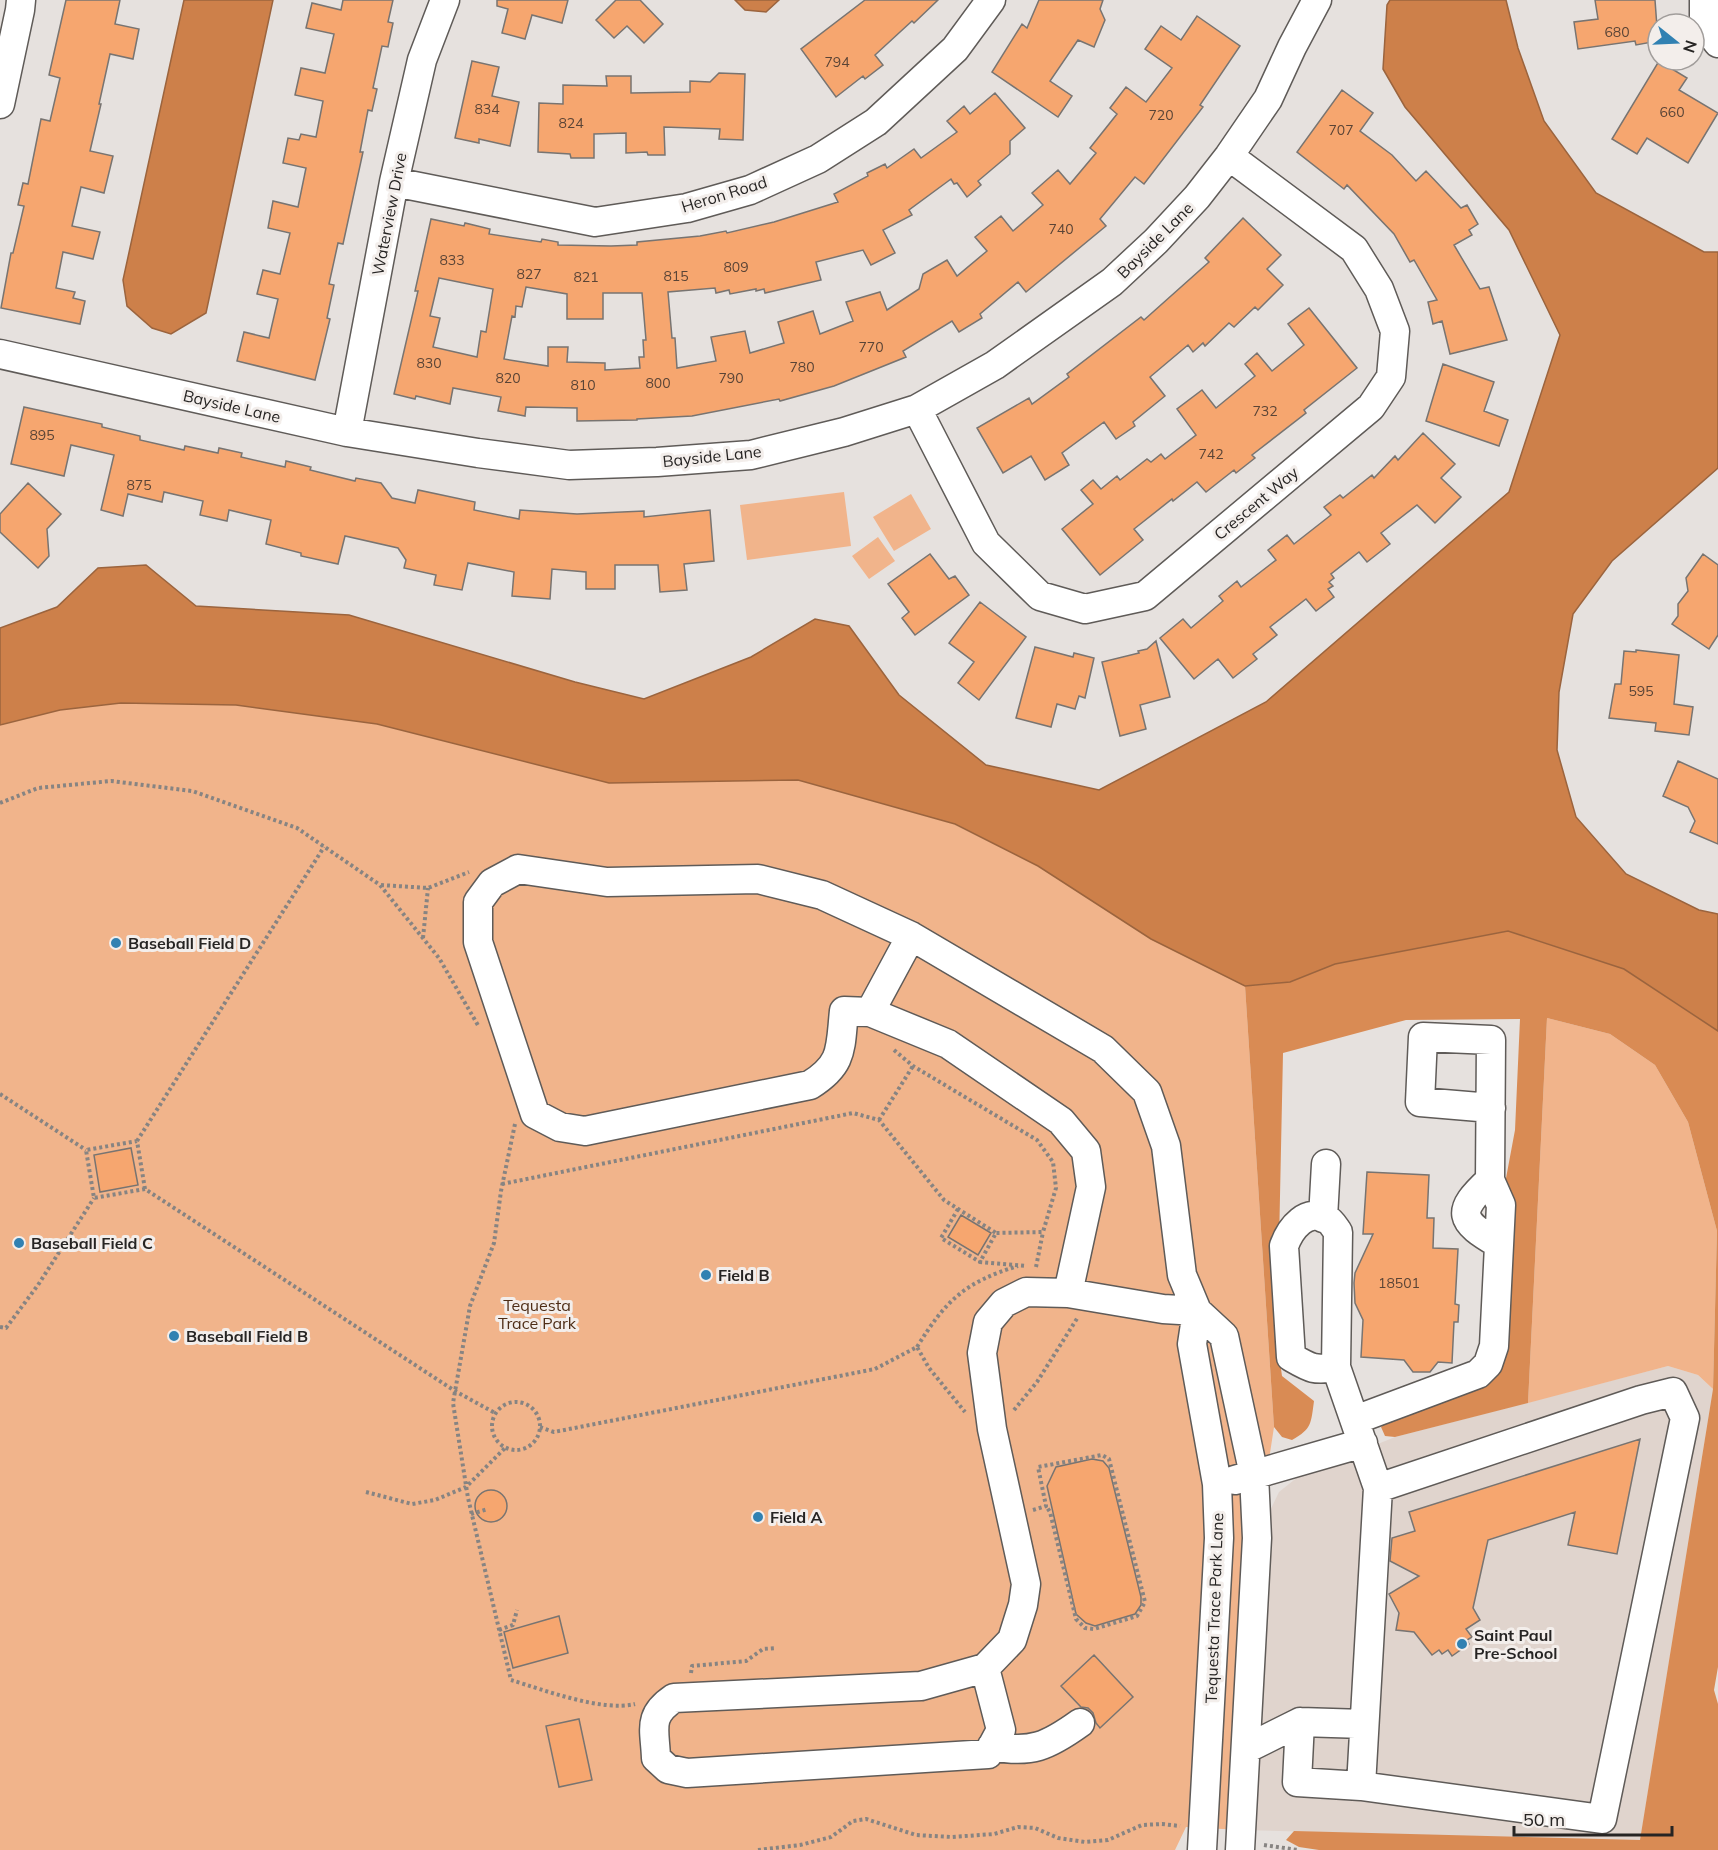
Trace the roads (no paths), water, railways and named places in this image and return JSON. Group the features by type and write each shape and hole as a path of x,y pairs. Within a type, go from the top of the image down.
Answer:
{"street":[{"path":"0,104 21,0"},
{"name":"Waterview Drive","path":"347,432 394,182 422,60 445,0"},
{"name":"Heron Road","path":"394,182 595,222 687,207 750,190 818,159 876,122 955,49 991,0"},
{"name":"Bayside Lane","path":"0,354 347,432 569,465 657,462 751,455 844,432 917,409 995,365 1112,282 1181,215 1229,156 1268,99 1317,0"},
{"path":"1704,0 1704,25 1718,43"},
{"name":"Crescent Way","path":"917,409 986,543 1040,597 1085,609 1144,596 1371,407 1391,377 1395,331 1379,289 1354,249 1229,156"},
{"path":"1074,1303 1091,1187 1086,1151 1061,1121 948,1044 870,1012 844,1011 838,1058 832,1068 810,1085 585,1131 560,1127 535,1114 478,942 478,902 492,883 518,869 607,882 758,879 822,896 910,936 1103,1049 1147,1092 1166,1146 1182,1275 1197,1311 1224,1336 1254,1475 1257,1538 1246,1749 1252,1848"},
{"path":"870,1012 910,936"},
{"path":"1216,1484 1254,1475 1359,1432 1478,1374 1488,1364 1494,1346 1499,1244 1477,1231 1469,1223 1466,1214 1467,1205 1472,1196 1490,1180 1491,1108"},
{"path":"1323,1218 1326,1164"},
{"path":"1336,1367 1319,1370 1310,1368 1291,1357 1284,1246 1289,1232 1301,1219 1315,1216 1328,1220 1338,1232 1336,1367 1378,1488 1361,1786"},
{"path":"985,1668 1001,1730 987,1754 687,1773 668,1769 656,1758 654,1720 657,1712 674,1698 921,1686 985,1668 1012,1640 1023,1605 1026,1584 992,1429 982,1353 988,1322 1004,1303 1026,1292 1074,1303 1197,1311"},
{"name":"Tequesta Trace Park Lane","path":"1197,1311 1192,1344 1216,1484 1218,1550 1202,1850"},
{"path":"1300,1722 1297,1782 1361,1786 1602,1819 1685,1418 1673,1392 1641,1400 1378,1488"},
{"path":"1246,1749 1300,1722 1364,1724"},
{"path":"992,1746 1011,1750 1034,1748 1056,1740 1080,1724"}],"place":[{"name":"Baseball Field D","path":"116,943"},
{"name":"Baseball Field C","path":"19,1243"},
{"name":"Field B","path":"706,1275"},
{"name":"Baseball Field B","path":"174,1336"},
{"name":"Field A","path":"758,1517"},
{"name":"Saint Paul Pre-School","path":"1462,1644"}],"park label":[{"name":"Tequesta Trace Park","path":"537,1314"}]}
